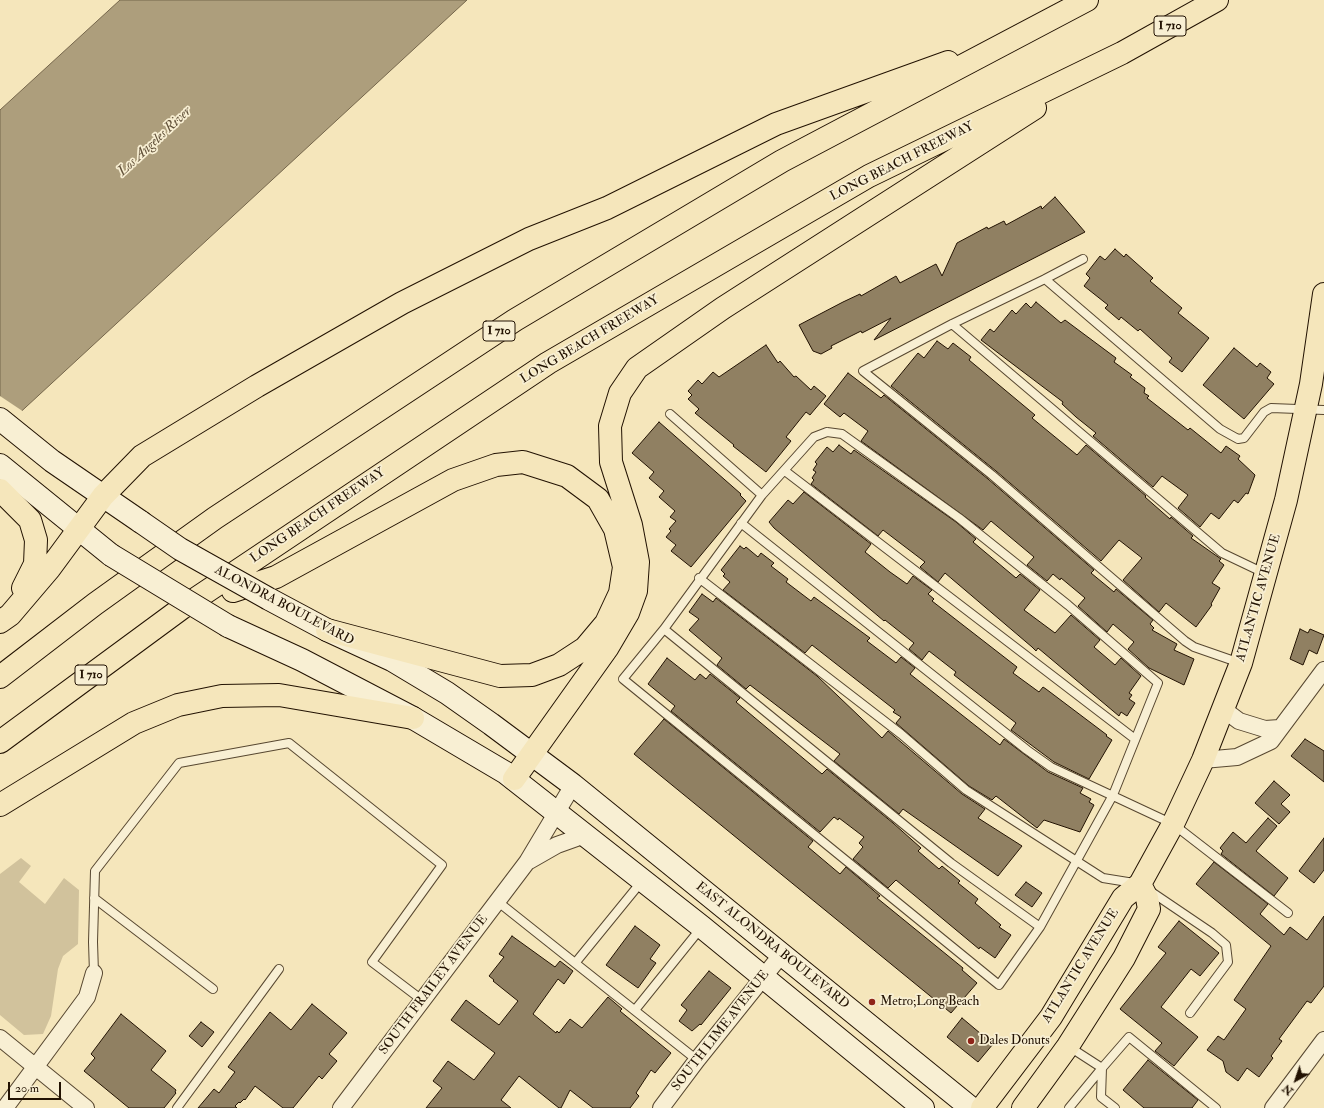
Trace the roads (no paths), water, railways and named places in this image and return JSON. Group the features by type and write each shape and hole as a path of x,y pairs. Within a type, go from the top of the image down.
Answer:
{"main road":[{"name":"I 710","path":"0,677 95,604 215,518 515,320 782,161 1028,33 1087,0"},
{"name":"LONG BEACH FREEWAY","path":"0,742 182,608 548,363 869,176 1122,53 1217,0"},
{"path":"5,619 50,568 103,496 142,456 271,378 402,303 464,271 529,239 607,208 776,124 1028,33"},
{"path":"514,779 608,646 628,613 636,591 638,562 631,525 611,462 610,426 620,393 637,368 723,308 1122,53"},
{"name":"ATLANTIC AVENUE","path":"982,1108 1052,1017 1123,898 1140,884 1173,824 1202,760 1241,663 1286,500 1315,409 1312,384 1324,294"},
{"name":"ALONDRA BOULEVARD","path":"0,419 52,461 180,549 327,630 392,660 446,693 573,785"},
{"path":"182,608 276,577 453,480 496,465 523,462 567,476 598,499 615,529 624,567 620,593 606,623 585,648 559,665 532,675 500,676 327,630"},
{"path":"0,465 12,492 30,520 36,540 35,564 5,619"},
{"path":"12,492 80,529 111,555 228,626 302,660 413,718 454,741 514,779 702,927 923,1108"},
{"path":"0,805 134,723 178,706 222,696 279,695 413,718"},
{"name":"EAST ALONDRA BOULEVARD","path":"573,785 971,1108"},
{"path":"1023,1108 1068,1046 1124,958 1149,909 1147,898 1140,884"}],"street":[{"path":"1202,760 1237,757 1271,740 1324,670"},
{"path":"1223,709 1239,721 1265,729 1280,728"},
{"name":"SOUTH FRAILEY AVENUE","path":"341,1108 527,862 573,785"},
{"name":"SOUTH FRAILEY AVENUE","path":"527,862 557,845 585,835"},
{"name":"SOUTH LIME AVENUE","path":"661,1108 697,1060 782,954"},
{"path":"5,1108 87,997 94,973"},
{"path":"0,1038 86,1108"},
{"path":"1273,1108 1324,1040"}],"lane":[{"path":"1083,259 952,324 863,371 998,480 1185,641 1194,647 1241,663"},
{"path":"1045,279 1220,429 1238,439 1244,438 1264,412 1271,408 1315,409"},
{"path":"952,324 1222,552 1266,574"},
{"path":"670,414 762,496"},
{"path":"827,432 842,434 959,518 1068,605 1158,683 1113,795 1040,927 999,985 623,679 664,629 699,578 762,496 814,437 827,432"},
{"path":"784,471 1135,738"},
{"path":"741,523 1028,750 1052,767 1173,824 1288,913"},
{"path":"699,578 901,734 966,790 1103,878 1140,884 1212,933 1226,945 1228,962 1190,1012"},
{"path":"664,629 951,863 1040,927"},
{"path":"94,973 95,872 179,763 289,743 442,865 372,962 422,1000"},
{"path":"576,962 642,881"},
{"path":"94,898 213,989"},
{"path":"497,901 576,962 697,1060"},
{"path":"635,1010 702,927"},
{"path":"177,1108 279,969"},
{"path":"1069,1108 1129,1037 1216,1108"},
{"path":"1068,1046 1102,1068"},
{"path":"1102,1068 1101,1097 1115,1108"}],"water":[{"name":"Los Angeles River","path":"120,0 467,0 0,431 0,110"}],"place":[{"name":"Metro;Long Beach","path":"872,1002"},
{"name":"Dales Donuts","path":"971,1041"}]}
